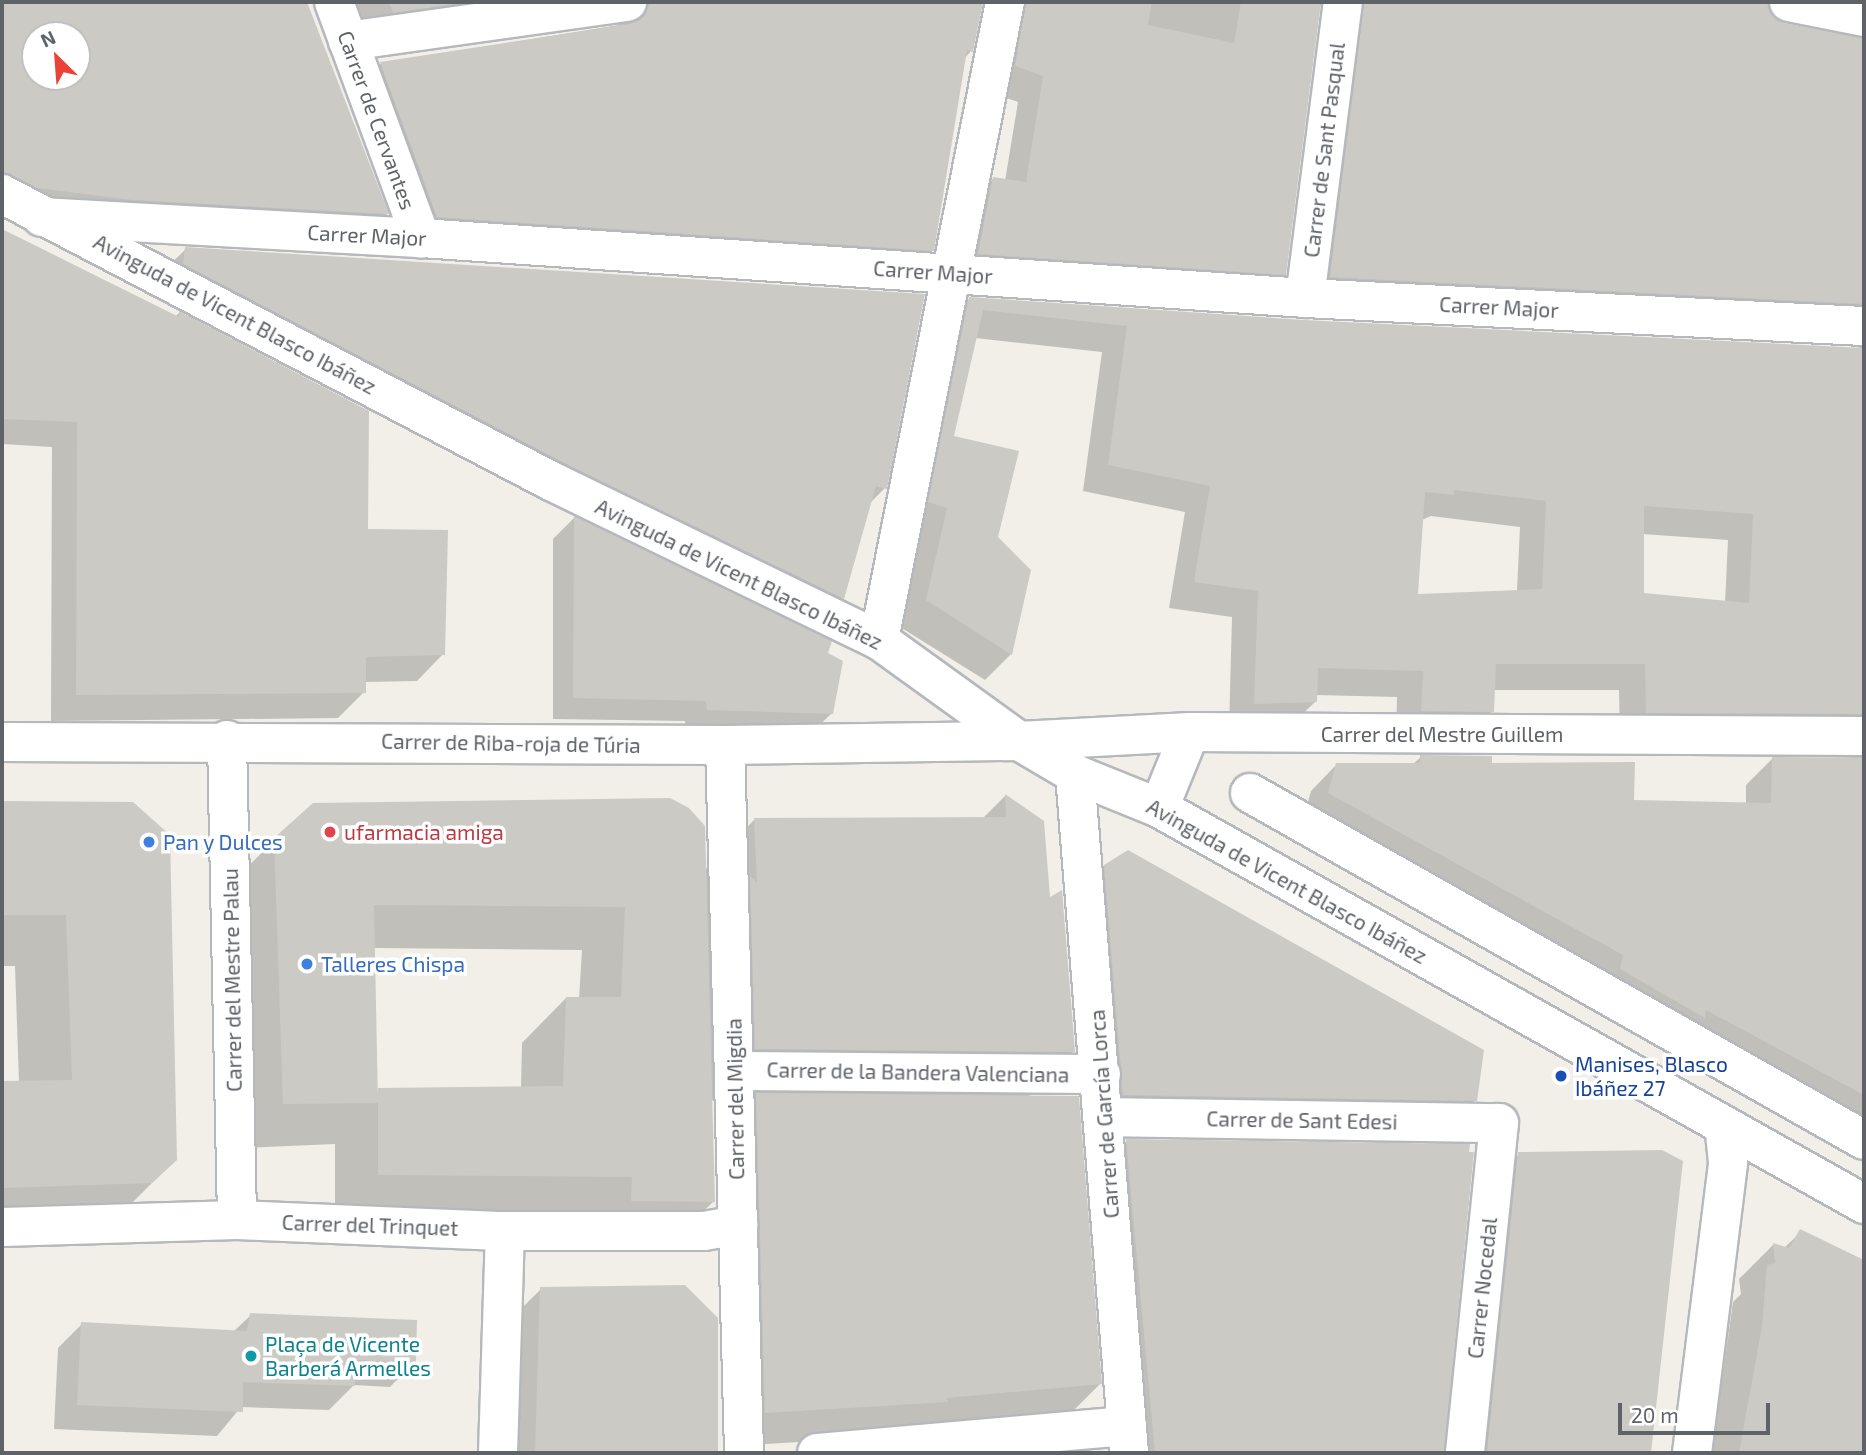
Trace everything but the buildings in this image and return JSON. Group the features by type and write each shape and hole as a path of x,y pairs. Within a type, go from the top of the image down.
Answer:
{"street":[{"name":"Carrer de Cervantes","path":"334,2 421,238"},
{"path":"348,41 627,2"},
{"path":"879,640 1005,2"},
{"name":"Carrer de Sant Pasqual","path":"1305,298 1343,2"},
{"path":"1789,2 1864,17"},
{"name":"Avinguda de Vicent Blasco Ibáñez","path":"2,194 55,218 551,481 879,640 1019,741 1075,774 1159,808 1864,1204"},
{"name":"Carrer Major","path":"2,214 421,238 1305,298 1864,326"},
{"path":"1159,808 1190,732"},
{"name":"Carrer del Mestre Guillem","path":"1019,741 1190,732 1864,736"},
{"name":"Carrer de Riba-roja de Túria","path":"2,742 227,740 725,745 1019,741"},
{"name":"Carrer del Mestre Palau","path":"227,740 237,1220"},
{"name":"Carrer del Migdia","path":"725,745 744,1453"},
{"name":"Carrer de García Lorca","path":"1075,774 1101,1074 1128,1440"},
{"path":"1250,793 1858,1134"},
{"name":"Carrer de la Bandera Valenciana","path":"734,1071 1101,1074"},
{"name":"Carrer de Sant Edesi","path":"1104,1117 1499,1123"},
{"name":"Carrer Nocedal","path":"1465,1453 1499,1123"},
{"path":"1692,1453 1728,1162 1724,1125"},
{"name":"Carrer del Trinquet","path":"2,1227 237,1220 505,1231 704,1231 738,1225"},
{"path":"498,1453 505,1231"},
{"path":"817,1453 1128,1440"}],"place":[{"name":"ufarmacia amiga","path":"330,832"},
{"name":"Pan y Dulces","path":"149,842"},
{"name":"Talleres Chispa","path":"307,964"},
{"name":"Manises, Blasco Ibáñez 27","path":"1561,1076"},
{"name":"Plaça de Vicente Barberá Armelles","path":"251,1356"}]}
